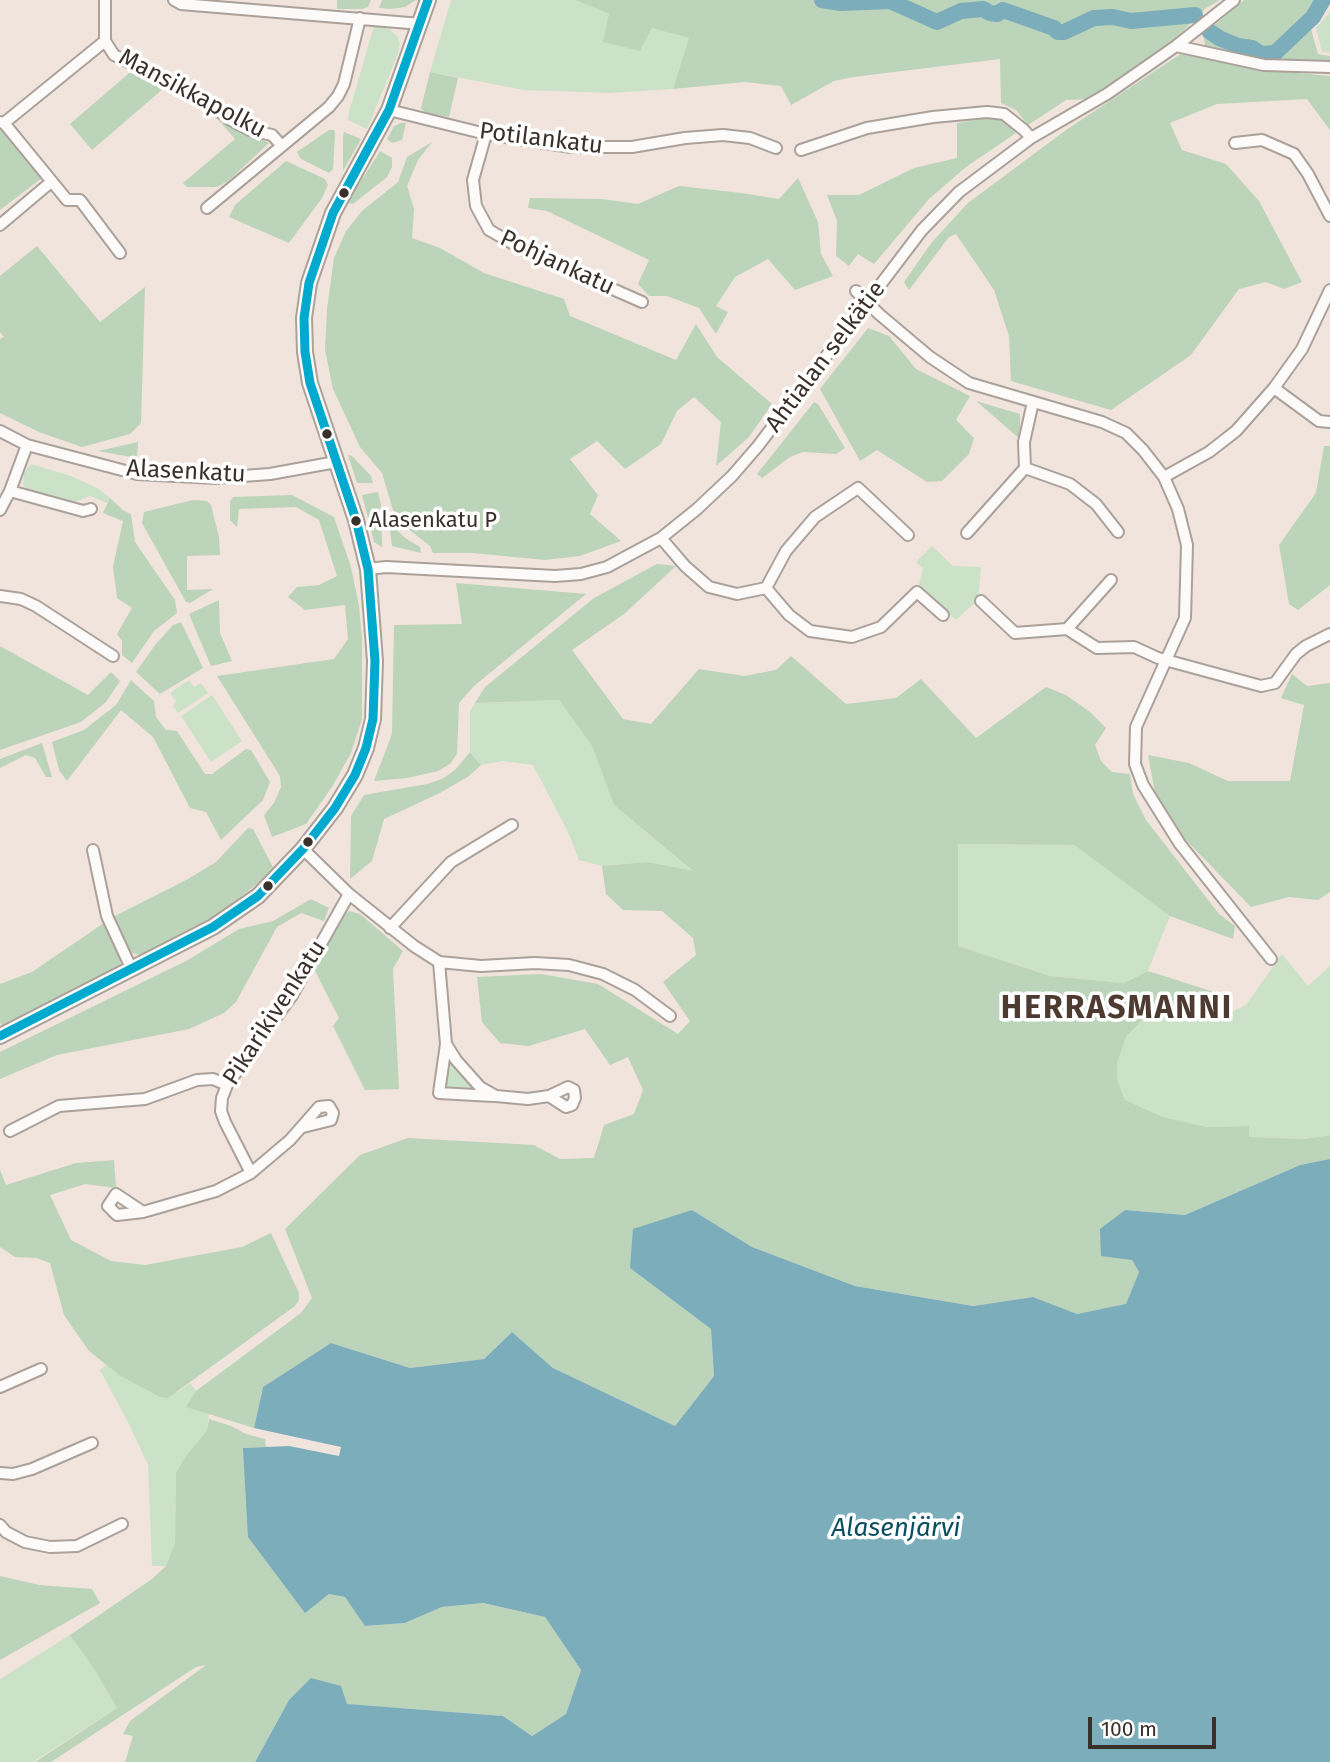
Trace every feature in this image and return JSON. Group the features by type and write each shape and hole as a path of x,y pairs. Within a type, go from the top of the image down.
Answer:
{"main road":[{"path":"0,1036 213,927 258,896 303,849 335,808 355,775 366,748 373,719 374,661 368,569 356,520 313,394 305,352 304,318 309,283 333,213 389,110 428,0"}],"street":[{"path":"105,0 104,41 2,122 67,200 80,200 120,253"},
{"path":"174,0 181,4 421,23"},
{"name":"Ahtialan selkätie","path":"368,569 555,576 582,574 607,567 661,538 706,501 758,446 922,230 950,202 1031,138 1107,94 1176,46 1234,0"},
{"path":"207,208 338,96 344,84 360,18"},
{"name":"Mansikkapolku","path":"104,41 114,55 199,97 241,125 272,135 282,146"},
{"path":"1176,46 1264,65 1330,67"},
{"name":"Potilankatu","path":"389,110 486,134 570,147 620,148 723,135 750,138 776,148"},
{"path":"802,150 867,128 933,117 987,112 1004,114 1031,138"},
{"name":"Pohjankatu","path":"486,134 472,180 476,206 488,230 524,250 642,303"},
{"path":"1235,144 1262,140 1294,154 1330,216"},
{"path":"0,225 51,182"},
{"path":"1164,477 1209,452 1236,431 1274,388 1302,349 1330,290"},
{"path":"856,291 930,357 969,383 1102,422 1126,433 1164,477 1178,509 1186,545 1185,618 1136,727 1135,764 1159,813 1180,844 1271,959"},
{"path":"1274,388 1319,421 1330,422"},
{"path":"967,533 1024,468 1024,442 1033,402"},
{"name":"Alasenkatu","path":"0,431 27,445 137,474 215,478 271,474 336,462"},
{"path":"0,510 27,445"},
{"path":"1024,468 1070,484 1096,504 1118,532"},
{"path":"661,538 685,566 709,587 737,594 766,588 786,551 815,517 858,488 908,535"},
{"path":"10,491 83,511 91,509"},
{"path":"1067,629 1111,580"},
{"path":"766,588 789,615 810,631 852,637 881,626 917,592 943,615"},
{"path":"0,596 22,599 36,606 113,656"},
{"path":"981,601 1014,633 1067,629 1097,648 1134,647 1167,660 1261,686 1275,683 1296,654 1330,634"},
{"path":"390,928 451,862 512,825"},
{"path":"303,849 349,894 390,928 439,962 481,966 535,963 569,965 603,974 635,990 670,1016"},
{"path":"93,850 107,916 132,970"},
{"name":"Pikarikivenkatu","path":"251,1173 221,1111 222,1098 227,1085 291,997 349,894"},
{"path":"439,962 446,1044 439,1093 528,1099 549,1096"},
{"path":"446,1044 468,1075 480,1087 496,1096"},
{"path":"9,1130 59,1106 145,1099 197,1080 213,1079 227,1085"},
{"path":"143,1212 216,1191 251,1173 303,1128"},
{"path":"0,1387 41,1369"},
{"path":"0,1473 13,1474 32,1469 92,1443"},
{"path":"0,1524 6,1532 25,1542 50,1547 77,1546 122,1524"}],"green space":[{"path":"337,0 371,0 368,7 362,9 337,9"},
{"path":"382,0 416,0 405,7 391,9 379,8"},
{"path":"451,0 575,0 609,14 640,51 651,27 689,38 673,89 609,93 524,90 430,72"},
{"path":"575,0 1220,0 1206,8 1167,47 1089,99 1066,100 1028,125 1016,110 1001,103 1000,59 834,81 791,105 781,86 745,82 673,89 689,38 652,28 640,51 603,42 609,14"},
{"path":"1244,0 1325,0 1309,22 1318,54 1330,56 1330,64 1309,64 1206,49 1203,35"},
{"path":"1330,12 1330,53 1322,52 1316,28"},
{"path":"374,26 389,29 400,43 367,129 348,120"},
{"path":"1182,53 1264,70 1330,76 1330,130 1307,99 1217,104 1170,123 1182,150 1226,164 1259,201 1302,282 1284,289 1266,282 1239,289 1191,355 1111,410 1011,381 1009,336 994,290 956,234 949,237 909,290 904,282 932,242 968,203 1066,130"},
{"path":"134,69 164,88 92,150 70,124"},
{"path":"430,72 458,78 449,117 426,113 421,108"},
{"path":"211,111 269,143 228,181 217,187 187,187 183,183 235,139"},
{"path":"996,117 1009,123 1016,133 966,167 929,199 874,264 858,254 849,266 836,256 837,221 827,195 859,195 914,168 957,158 957,123"},
{"path":"406,123 402,140 392,143 387,139 394,126"},
{"path":"0,128 42,178 0,210"},
{"path":"329,130 334,130 335,134 333,169 329,173 301,159 297,152"},
{"path":"344,132 361,139 343,171 343,137"},
{"path":"432,142 418,160 407,186 414,209 412,238 440,248 484,273 564,299 570,316 676,360 696,324 717,357 772,404 749,437 716,466 721,422 694,397 677,411 661,444 625,469 597,441 570,459 598,495 590,514 621,541 580,556 545,560 473,553 433,553 430,546 406,527 393,510 382,473 360,447 333,389 325,350 334,258 346,231 362,211 398,182 407,157"},
{"path":"380,151 392,158 392,167 387,177 353,204 347,203"},
{"path":"286,161 325,179 328,185 322,198 289,243 229,217 235,205"},
{"path":"798,178 818,222 821,254 833,276 795,290 768,259 735,277 716,306 728,312 716,334 699,308 667,296 649,296 638,284 649,260 547,211 528,208 530,198 602,199 638,204 679,186 779,199"},
{"path":"37,246 100,322 145,287 141,423 130,434 82,447 39,432 0,413 0,339 4,337 0,332 0,276"},
{"path":"868,328 889,336 916,369 970,396 956,420 974,438 969,454 942,481 927,482 877,450 860,461 820,389"},
{"path":"976,401 1020,414 1020,439"},
{"path":"814,402 818,404 845,448 836,454 803,452 790,457 762,478 757,474"},
{"path":"138,442 137,458 98,451"},
{"path":"1324,446 1330,446 1330,585 1298,610 1289,604 1279,545 1316,493"},
{"path":"348,455 371,476 373,483 357,483"},
{"path":"31,464 71,476 99,489 110,498 107,503 90,496 75,502 28,491 23,485 24,473"},
{"path":"378,492 382,547 374,542 362,495"},
{"path":"292,495 334,517 351,567 362,638 362,719 351,753 332,787 306,824 272,837 264,815 274,803 281,787 280,776 217,676 334,659 348,639 345,605 305,610 288,597 297,587 319,585 337,576 319,520 296,507 239,509 237,527 230,520 230,502 233,497"},
{"path":"110,498 131,514 135,542 175,600 177,613 154,631 132,663 122,655 122,641 117,634 132,608 117,598 113,567 123,521 103,513"},
{"path":"193,500 207,501 211,505 219,537 220,555 187,556 187,590 213,589 190,603 186,602 142,523 144,512"},
{"path":"389,522 405,538 420,547 421,553 392,546"},
{"path":"932,546 953,566 981,567 978,600 956,620 919,585 923,568 916,562"},
{"path":"657,564 676,566 624,614 572,650 623,719 651,724 699,669 744,676 776,670 791,656 846,704 896,698 921,679 976,738 1046,687 1066,695 1090,712 1106,728 1095,745 1101,761 1112,772 1130,774 1133,794 1146,820 1219,914 1235,926 1233,939 1170,916 1074,845 958,844 958,946 1050,976 1124,983 1148,971 1214,992 1208,1011 1164,1008 1142,1020 1126,1037 1117,1064 1118,1082 1125,1100 1163,1117 1207,1127 1249,1126 1249,1137 1304,1139 1330,1135 1330,1159 1300,1165 1185,1215 1125,1210 1100,1230 1132,1260 1139,1272 1126,1305 1077,1314 1033,1297 973,1306 855,1286 752,1247 692,1210 630,1268 711,1329 714,1376 675,1426 553,1368 512,1332 484,1359 410,1368 331,1343 263,1387 254,1428 186,1407 196,1391 301,1313 312,1298 285,1229 360,1155 408,1138 534,1145 560,1159 594,1158 604,1125 634,1114 643,1090 628,1057 610,1065 585,1029 529,1046 500,1043 482,1022 477,977 541,974 598,984 678,1034 690,1021 663,982 696,955 693,938 662,911 623,910 606,894 602,866 647,862 693,871 614,805 592,746 559,700 475,703 485,687 594,598"},
{"path":"456,583 586,594 474,686 459,703 457,754 450,764 438,771 407,778 374,781 392,734 394,625 462,624"},
{"path":"219,600 220,633 232,661 211,666 189,614"},
{"path":"181,622 203,668 160,694 136,672 173,625"},
{"path":"0,646 88,695 111,672 120,681 106,702 81,722 0,750"},
{"path":"1292,674 1307,686 1330,683 1330,892 1318,900 1289,897 1251,907 1164,814 1155,793 1148,755 1189,763 1228,781 1290,781 1304,705 1281,698"},
{"path":"131,680 154,701 156,717 166,730 177,731 205,774 212,774 246,749 251,750 270,782 263,800 221,840 206,812 190,808 153,737 121,710 67,781 59,770 52,742 84,730 116,705"},
{"path":"189,680 194,687 201,683 208,693 178,713 173,706 176,701 170,693"},
{"path":"212,695 242,741 211,762 181,716"},
{"path":"559,700 592,746 614,805 695,873 647,862 602,866 579,860 568,832 533,765 503,761 481,765 470,752 470,711 475,703"},
{"path":"42,743 52,777 46,777 35,758 26,755 0,768 0,759"},
{"path":"470,752 481,765 469,776 440,793 384,819 372,861 350,879 351,816 364,795 442,779 455,770"},
{"path":"248,828 253,829 273,867 258,883 219,914 141,955 131,953 113,917 216,862"},
{"path":"958,844 1074,845 1170,916 1148,971 1124,983 1050,976 958,946"},
{"path":"311,899 329,908 324,921 301,913 277,927 236,1002 224,1013 189,1029 57,1055 0,1079 0,1052 188,960 239,929 273,921"},
{"path":"349,911 360,914 403,951 393,969 399,1089 365,1090 333,1026 339,1018 314,969 341,918"},
{"path":"104,923 121,958 120,966 2,1026 0,984 32,972"},
{"path":"1282,954 1308,986 1330,966 1330,1135 1304,1139 1248,1137 1248,1126 1207,1127 1163,1117 1125,1100 1118,1082 1117,1064 1126,1037 1142,1020 1164,1008 1229,1013 1246,1005"},
{"path":"448,1055 478,1091 451,1091 444,1088"},
{"path":"114,1160 116,1188 85,1184 50,1195 71,1240 111,1261 145,1265 242,1247 271,1233 299,1293 295,1306 168,1398 160,1397 119,1375 89,1351 64,1315 50,1263 36,1258 15,1257 0,1247 0,1170 6,1185 76,1163"},
{"path":"106,1365 119,1375 178,1392 190,1383 196,1391 187,1407 209,1414 207,1430 176,1473 175,1543 166,1566 152,1566 148,1465 100,1370"},
{"path":"209,1419 265,1439 266,1447 243,1448 305,1612 329,1594 345,1597 366,1626 405,1623 442,1607 482,1603 545,1617 581,1670 566,1714 532,1736 503,1716 289,1700 255,1762 125,1762 133,1736 123,1734 130,1721 206,1665 196,1667 51,1762 35,1762 117,1708 70,1635 152,1579 166,1566 175,1543 176,1473 207,1430"},
{"path":"0,1576 39,1585 92,1589 100,1603 0,1660"},
{"path":"70,1635 117,1708 33,1762 0,1762 0,1679"}],"water":[{"name":"Alasenjärvi","path":"1330,1159 1330,1762 255,1762 289,1700 311,1678 341,1686 347,1704 503,1716 532,1736 566,1714 581,1670 545,1617 483,1603 442,1607 405,1623 365,1626 345,1597 329,1594 305,1613 248,1537 243,1448 289,1446 339,1456 341,1447 254,1428 263,1387 331,1343 410,1368 484,1359 512,1332 553,1368 675,1426 714,1376 711,1329 630,1268 633,1229 692,1210 752,1247 855,1286 973,1306 1033,1297 1077,1314 1126,1304 1139,1272 1132,1260 1101,1256 1100,1229 1125,1210 1185,1215 1300,1165"}],"waterway":[{"path":"822,0 841,3 890,1 937,22 961,11 983,9 997,14 1003,10 1054,28 1058,32 1064,32 1094,18 1113,17 1131,21 1195,15"},
{"path":"1209,31 1219,38 1238,46 1252,48 1261,54 1275,53 1313,17 1323,0"}],"transit line":[{"path":"0,1036 213,927 258,896 303,849 335,808 355,775 366,748 373,719 375,661 368,569 356,520 310,383 305,352 304,318 309,283 333,213 389,110 428,0"}],"place":[{"name":"Alasenkatu P","path":"356,521"}],"district":[{"name":"HERRASMANNI","path":"1117,1009"}]}
